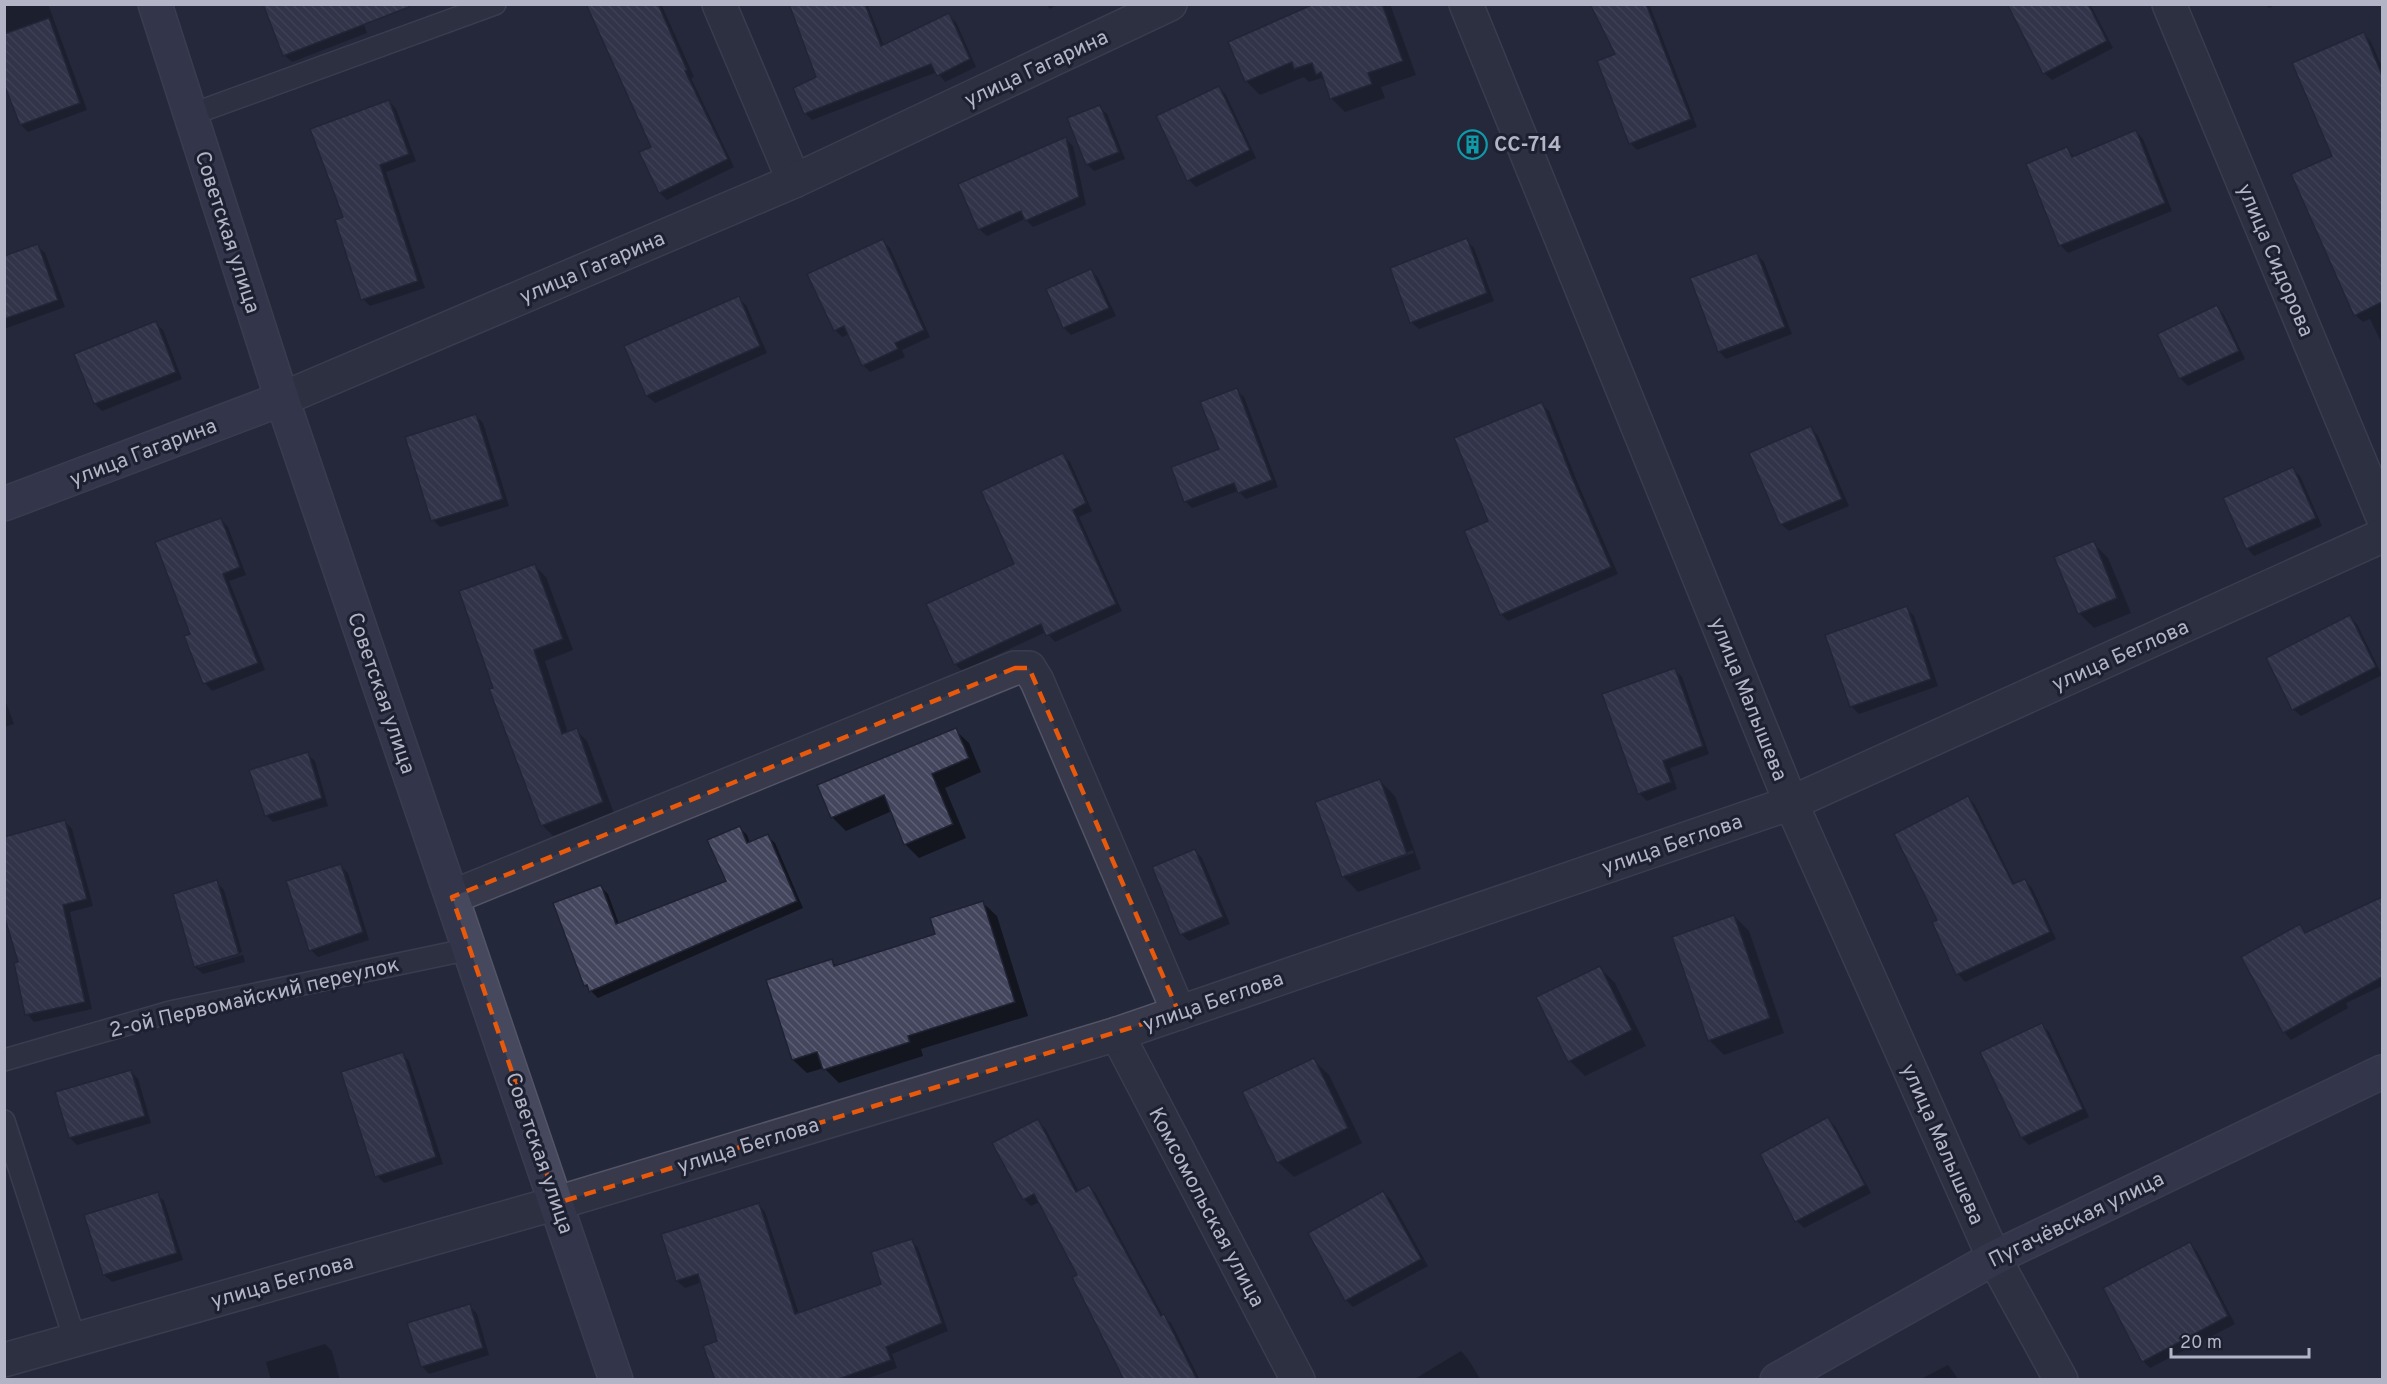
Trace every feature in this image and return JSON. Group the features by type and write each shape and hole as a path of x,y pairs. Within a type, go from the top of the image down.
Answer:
{"street":[{"name":"Советская улица","path":"155,4 282,399 616,1380"},
{"path":"719,4 794,181"},
{"name":"улица Гагарина","path":"4,504 282,399 794,181 1170,4"},
{"name":"улица Малышева","path":"1466,4 1791,803 1994,1258 2061,1380"},
{"name":"улица Сидорова","path":"2169,4 2382,515"},
{"name":"улица Беглова","path":"4,1360 557,1203 1117,1034 1791,803 2382,536"},
{"path":"452,897 1015,668 1029,668 1037,681 1179,1013"},
{"name":"Комсомольская улица","path":"1117,1034 1298,1380"},
{"name":"Пугачёвская улица","path":"1777,1380 1994,1258 2382,1072"}],"lane":[{"path":"190,115 495,4"},
{"name":"2-ой Первомайский переулок","path":"4,1060 170,1012 470,949"},
{"path":"4,1121 75,1340"}],"highlighted area":[{"path":"1015,668 1029,668 1179,1013 557,1203 452,897"}],"building":[{"path":"263,4 408,4 409,7 283,56"},
{"path":"586,4 658,4 687,70 685,71 728,159 659,193 639,152 651,147"},
{"path":"789,4 865,4 881,46 949,13 970,59 937,76 931,64 804,114 793,88 816,77"},
{"path":"1314,4 1382,4 1403,61 1368,73 1372,84 1330,99 1321,72 1316,75 1312,63 1294,69 1292,62 1245,82 1228,42"},
{"path":"1590,4 1646,4 1691,119 1629,144 1597,61 1615,54"},
{"path":"2007,4 2088,4 2107,41 2043,74"},
{"path":"49,18 80,103 20,125 4,84 4,34"},
{"path":"2364,32 2382,75 2382,302 2354,316 2291,174 2332,156 2292,63"},
{"path":"1219,86 1250,150 1187,181 1156,116"},
{"path":"389,100 409,154 380,165 418,281 361,300 335,220 343,217 310,129"},
{"path":"1100,105 1119,152 1086,165 1067,118"},
{"path":"2136,130 2165,203 2059,246 2026,164 2067,147 2072,157"},
{"path":"1066,137 1079,197 1025,221 1021,211 978,230 958,184"},
{"path":"1467,238 1487,293 1410,323 1390,268"},
{"path":"883,239 924,330 895,343 898,349 862,366 844,326 834,331 807,274"},
{"path":"38,244 58,300 4,319 4,256"},
{"path":"1757,253 1785,327 1718,352 1690,278"},
{"path":"1091,269 1109,308 1063,328 1046,289"},
{"path":"739,296 760,346 646,396 624,346"},
{"path":"2217,305 2239,351 2179,379 2157,334"},
{"path":"156,321 176,372 94,404 74,354"},
{"path":"1237,388 1272,480 1238,493 1234,483 1184,502 1171,467 1219,449 1200,402"},
{"path":"1542,402 1611,567 1500,615 1464,531 1488,521 1454,438"},
{"path":"476,414 503,499 431,521 405,437"},
{"path":"1811,426 1842,499 1780,525 1749,453"},
{"path":"1063,453 1086,503 1073,510 1116,604 1046,636 1041,624 954,665 926,604 1014,564 981,491"},
{"path":"2293,467 2316,518 2246,549 2223,498"},
{"path":"221,518 240,567 223,574 258,663 203,684 184,636 190,634 155,542"},
{"path":"2094,541 2117,598 2078,614 2054,557"},
{"path":"535,564 563,639 534,650 562,734 577,728 603,802 541,826 489,689 493,688 459,591"},
{"path":"1907,606 1931,679 1850,707 1825,635"},
{"path":"2350,615 2376,667 2292,710 2266,658"},
{"path":"1675,668 1703,746 1663,761 1671,782 1638,794 1602,694"},
{"path":"956,728 969,758 932,774 953,824 904,845 884,795 831,818 817,785"},
{"path":"308,752 322,798 265,816 249,770"},
{"path":"1380,779 1407,854 1342,877 1315,802"},
{"path":"1968,796 2013,884 2025,879 2050,932 1956,975 1932,922 1937,920 1894,834"},
{"path":"65,820 87,899 63,905 85,1002 25,1015 14,963 18,962 4,915 4,837"},
{"path":"740,826 747,843 768,834 797,901 589,992 587,985 584,986 553,903 601,885 616,924 726,881 707,840"},
{"path":"1195,849 1223,917 1180,935 1152,867"},
{"path":"341,864 363,932 309,951 286,881"},
{"path":"217,880 239,954 194,967 173,894"},
{"path":"2382,897 2382,977 2283,1033 2241,957 2300,924 2305,933"},
{"path":"983,901 1015,1002 908,1036 910,1042 823,1070 817,1052 792,1060 766,980 832,959 834,966 935,934 930,918"},
{"path":"1734,915 1770,1018 1708,1041 1672,937"},
{"path":"1600,966 1632,1030 1568,1062 1536,997"},
{"path":"2042,1023 2083,1109 2021,1138 1980,1052"},
{"path":"403,1052 436,1157 375,1177 341,1072"},
{"path":"1314,1058 1348,1128 1277,1163 1242,1092"},
{"path":"131,1070 145,1116 69,1138 55,1092"},
{"path":"1828,1117 1865,1185 1795,1222 1760,1154"},
{"path":"1038,1119 1076,1192 1089,1185 1161,1316 1164,1314 1197,1380 1124,1380 1072,1277 1077,1275 1034,1194 1023,1200 992,1143"},
{"path":"1383,1191 1421,1259 1345,1301 1308,1233"},
{"path":"158,1192 177,1253 103,1275 84,1215"},
{"path":"759,1203 795,1314 881,1284 871,1252 912,1239 942,1323 886,1347 891,1360 836,1380 715,1380 703,1346 717,1341 698,1274 676,1281 661,1234"},
{"path":"2190,1242 2228,1316 2142,1362 2103,1288"},
{"path":"470,1304 483,1348 421,1367 407,1323"}],"place":[{"name":"СС-714","path":"1473,144"}]}
